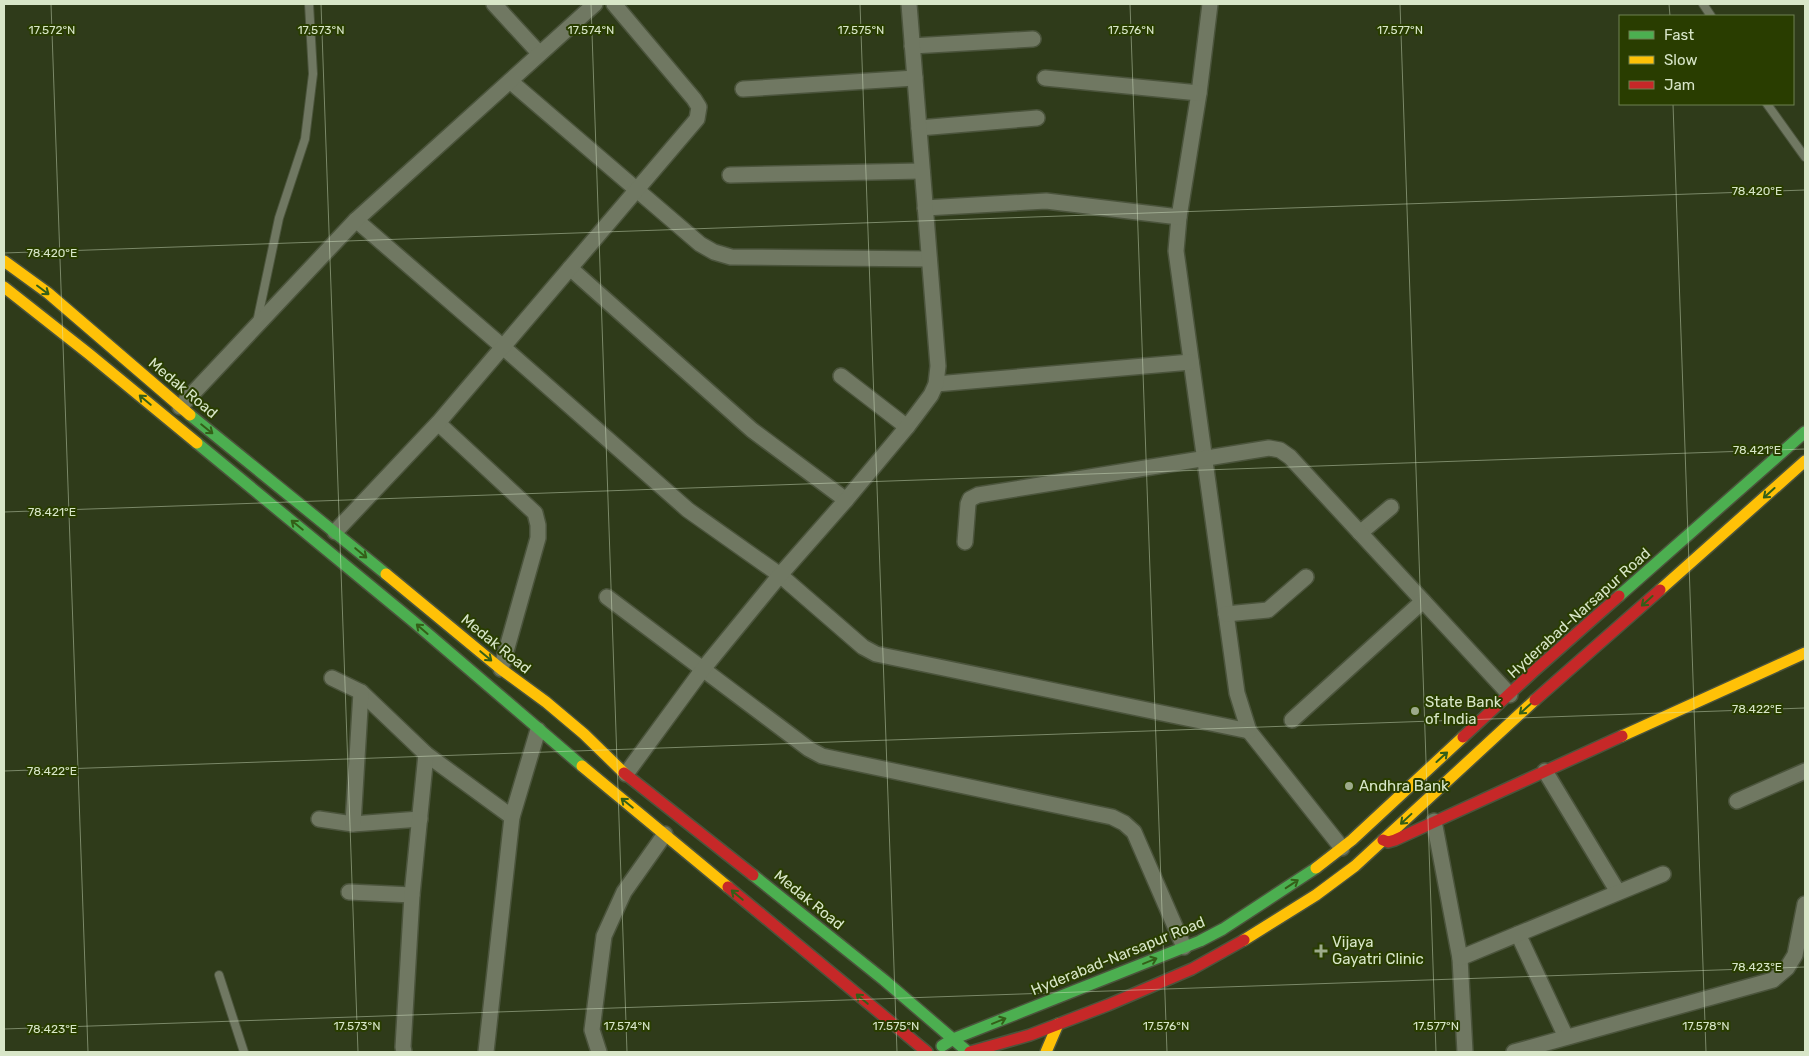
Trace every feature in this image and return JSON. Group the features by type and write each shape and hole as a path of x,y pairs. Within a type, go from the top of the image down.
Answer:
{"main road":[{"name":"Medak Road","path":"4,260 48,293 180,407 501,669 584,734 626,774 884,980 969,1052"},
{"path":"4,287 89,354 414,622 538,730 928,1052"},
{"name":"Hyderabad-Narsapur Road","path":"928,1052 953,1039 1200,941 1223,929 1324,862 1342,848 1533,672 1805,432"},
{"path":"969,1052 1030,1035 1192,969 1261,931 1356,866 1524,710 1805,461"},
{"path":"1383,840 1388,842 1395,840 1805,653"},
{"path":"509,705 526,688"},
{"path":"1046,1052 1058,1024"}],"street":[{"path":"494,4 539,53"},
{"path":"180,407 356,220 594,4"},
{"path":"335,532 438,424 637,189 698,120 699,107 694,99 614,4"},
{"path":"626,774 703,669 780,575 907,427 931,395 936,384 938,366 909,4"},
{"path":"1210,4 1199,93 1178,217 1176,251 1237,693 1248,732 1342,848"},
{"path":"912,46 1033,39"},
{"path":"743,89 915,78"},
{"path":"1045,78 1199,93"},
{"path":"510,81 700,244 714,252 731,257 929,259"},
{"path":"919,128 1037,118"},
{"path":"730,175 922,171"},
{"path":"925,208 1046,201 1178,217"},
{"path":"356,220 688,510 780,575 863,647 876,654 1248,732"},
{"path":"570,268 752,430 846,500"},
{"path":"936,384 1191,362"},
{"path":"841,376 907,427"},
{"path":"438,424 534,513 538,525 538,538 501,669"},
{"path":"966,542 968,504 970,499 978,495 1269,448 1280,450 1290,457 1510,695"},
{"path":"1360,533 1391,507"},
{"path":"1226,614 1268,610 1306,577"},
{"path":"607,597 809,749 822,756 1112,817 1124,824 1134,832 1184,947"},
{"path":"1292,720 1423,601"},
{"path":"332,678 361,692 426,754 512,817"},
{"path":"353,824 361,692"},
{"path":"486,1052 512,817 538,730"},
{"path":"404,1052 412,895 426,754"},
{"path":"1545,771 1618,892"},
{"path":"1738,801 1805,771"},
{"path":"319,819 353,824 420,819"},
{"path":"1434,822 1460,958 1465,1052"},
{"path":"599,1052 592,1030 604,936 624,892 665,834"},
{"path":"1460,958 1663,874"},
{"path":"349,892 412,895"},
{"path":"1514,1052 1773,980 1787,968 1795,955 1805,904"},
{"path":"1518,934 1566,1038"}],"lane":[{"path":"256,325 279,218 306,139 313,74 309,4"},
{"path":"1703,4 1710,15"},
{"path":"1768,105 1805,157"},
{"path":"220,975 244,1052"}],"traffic: fast":[{"path":"190,415 386,574"},
{"path":"1619,596 1805,432"},
{"path":"197,443 414,622 582,766"},
{"path":"942,1046 953,1039 1200,941 1223,929 1316,868"},
{"path":"753,875 884,980 968,1052"}],"traffic: slow":[{"path":"4,261 48,293 190,415"},
{"path":"4,287 197,443"},
{"path":"1660,590 1805,461"},
{"path":"386,574 501,669 546,702 584,734 624,773"},
{"path":"1622,736 1805,653"},
{"path":"1244,940 1316,895 1355,866 1535,700"},
{"path":"1316,868 1352,840 1463,737"},
{"path":"582,766 728,887"},
{"path":"1046,1052 1058,1024"}],"traffic: jam":[{"path":"1535,700 1660,590"},
{"path":"1463,737 1619,596"},
{"path":"1383,840 1388,842 1395,840 1622,736"},
{"path":"624,773 753,875"},
{"path":"728,887 927,1052"},
{"path":"970,1052 1030,1035 1108,1005 1192,969 1244,940"}],"place":[{"name":"State Bank of India","path":"1415,711"},
{"name":"Andhra Bank","path":"1349,786"},
{"name":"Vijaya Gayatri Clinic","path":"1321,951"}]}
